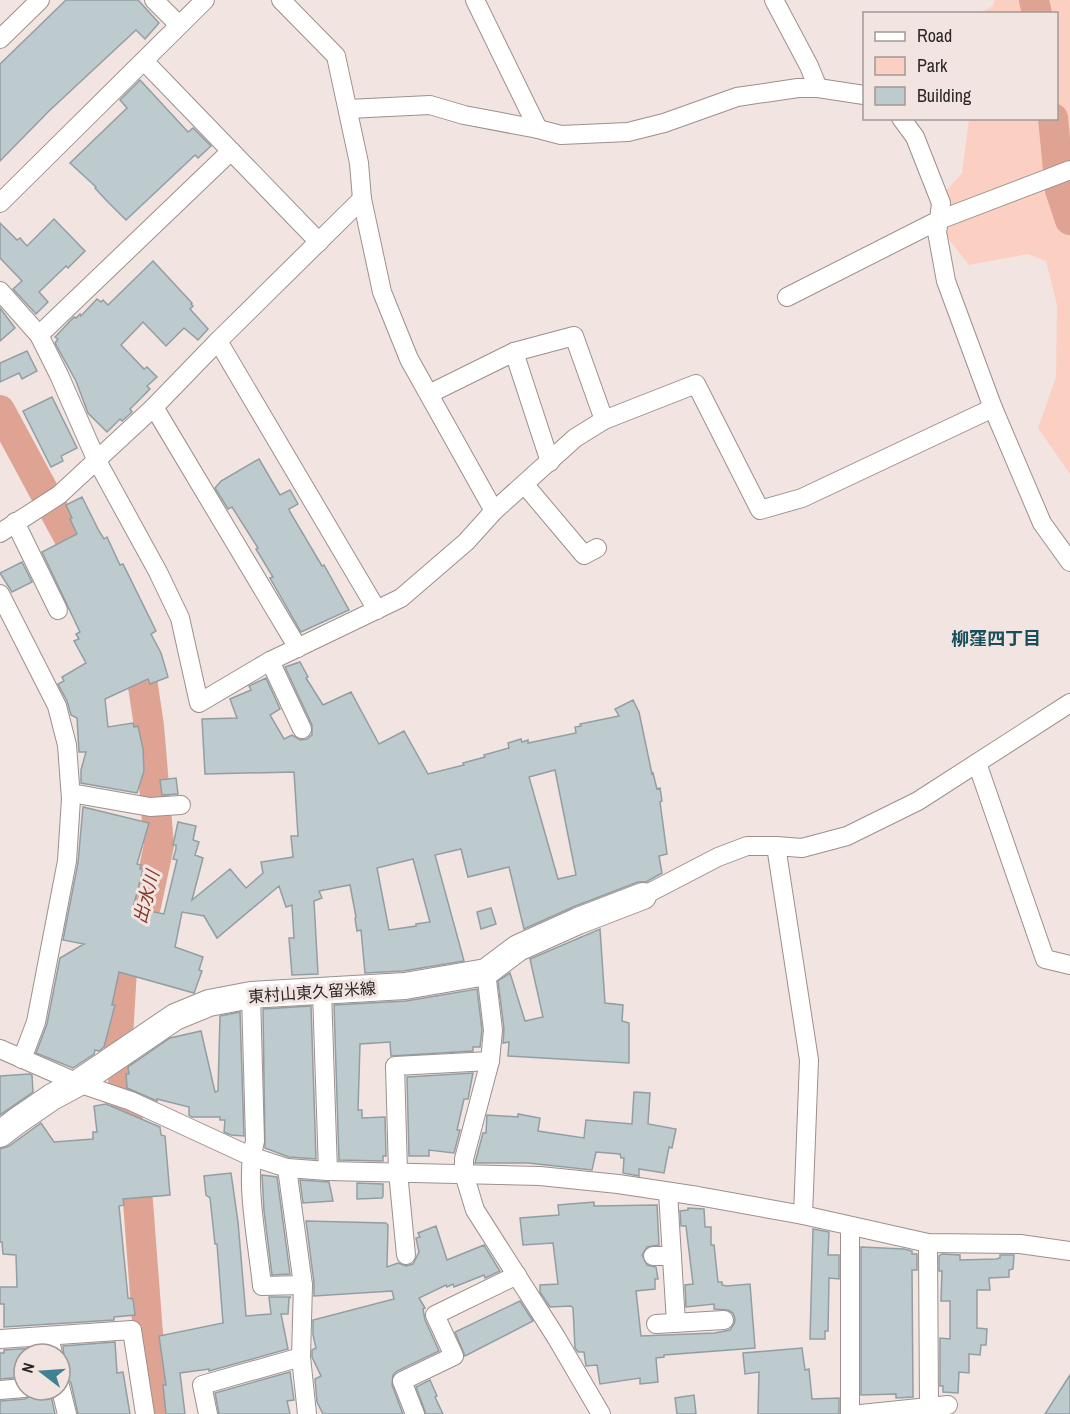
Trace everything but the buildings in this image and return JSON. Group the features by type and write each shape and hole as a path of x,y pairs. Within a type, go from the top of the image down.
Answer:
{"main road":[{"name":"東村山東久留米線","path":"0,1134 175,1017 189,1010 223,999 251,995 405,986 486,972 518,948 578,921 643,896"}],"street":[{"path":"0,39 40,0"},
{"path":"154,0 179,25"},
{"path":"0,203 205,0"},
{"path":"281,0 336,56 359,163 362,199 382,292 409,359 494,512"},
{"path":"475,0 538,129"},
{"path":"774,0 818,88"},
{"path":"144,62 319,242"},
{"path":"348,109 430,105 464,115 561,135 628,132 664,123 736,97 798,88 818,88 863,95"},
{"path":"902,120 915,137 941,203 937,232 946,281 993,408 1042,523 1070,562"},
{"path":"39,335 231,152"},
{"path":"787,297 939,220 1061,174"},
{"path":"0,533 51,499 154,406 362,199"},
{"path":"0,291 39,335 60,375 96,459 158,572 180,618 199,703 270,661 401,598 466,542 494,512 575,438 604,420 696,384 760,510 802,498 993,408"},
{"path":"429,394 514,352 574,336 604,420"},
{"path":"218,340 376,610"},
{"path":"514,352 550,462"},
{"path":"154,406 298,648"},
{"path":"525,485 584,555 597,548"},
{"path":"15,522 58,610"},
{"path":"0,594 57,706 68,745 70,793 67,861 36,1022 22,1059"},
{"path":"270,661 302,729"},
{"path":"643,896 718,857 747,846 802,848 848,837 918,801 1070,703"},
{"path":"977,763 1046,960 1070,965"},
{"path":"70,793 150,807 181,805"},
{"path":"776,846 809,1060 803,1215"},
{"path":"486,972 494,1030 490,1061 464,1159 464,1174 475,1210 556,1337 601,1414"},
{"path":"322,992 328,1171"},
{"path":"251,995 255,1141 250,1156 250,1176 262,1286 303,1285"},
{"path":"0,1049 78,1083 125,1099 250,1156 287,1168 540,1176 668,1192 803,1215 928,1243 1020,1244 1070,1251"},
{"path":"406,1255 398,1172 395,1066 490,1061"},
{"path":"287,1168 303,1285 301,1357 307,1414"},
{"path":"668,1192 676,1323"},
{"path":"850,1227 850,1414"},
{"path":"928,1243 928,1407"},
{"path":"653,1256 672,1256"},
{"path":"415,1414 402,1381 454,1356 435,1315 517,1275"},
{"path":"656,1324 724,1320"},
{"path":"0,1339 132,1330 145,1414"},
{"path":"49,1336 50,1342"},
{"path":"208,1414 202,1385 301,1357"},
{"path":"861,1414 948,1405"}],"green space":[{"path":"995,0 1070,0 1070,474 1038,428 1056,377 1057,305 1046,261 1028,254 969,265 947,237 946,191 962,173 969,120 1058,120 1058,12 982,12 993,6"}],"waterway":[{"path":"1034,0 1037,12"},
{"path":"1053,120 1060,190 1070,220"},
{"name":"出水川","path":"0,410 89,575"},
{"name":"出水川","path":"123,645 143,686 149,726 159,845 146,906 122,969 118,1037 138,1202 148,1334 162,1414"}],"district":[{"name":"柳窪四丁目","path":"996,638"}]}
